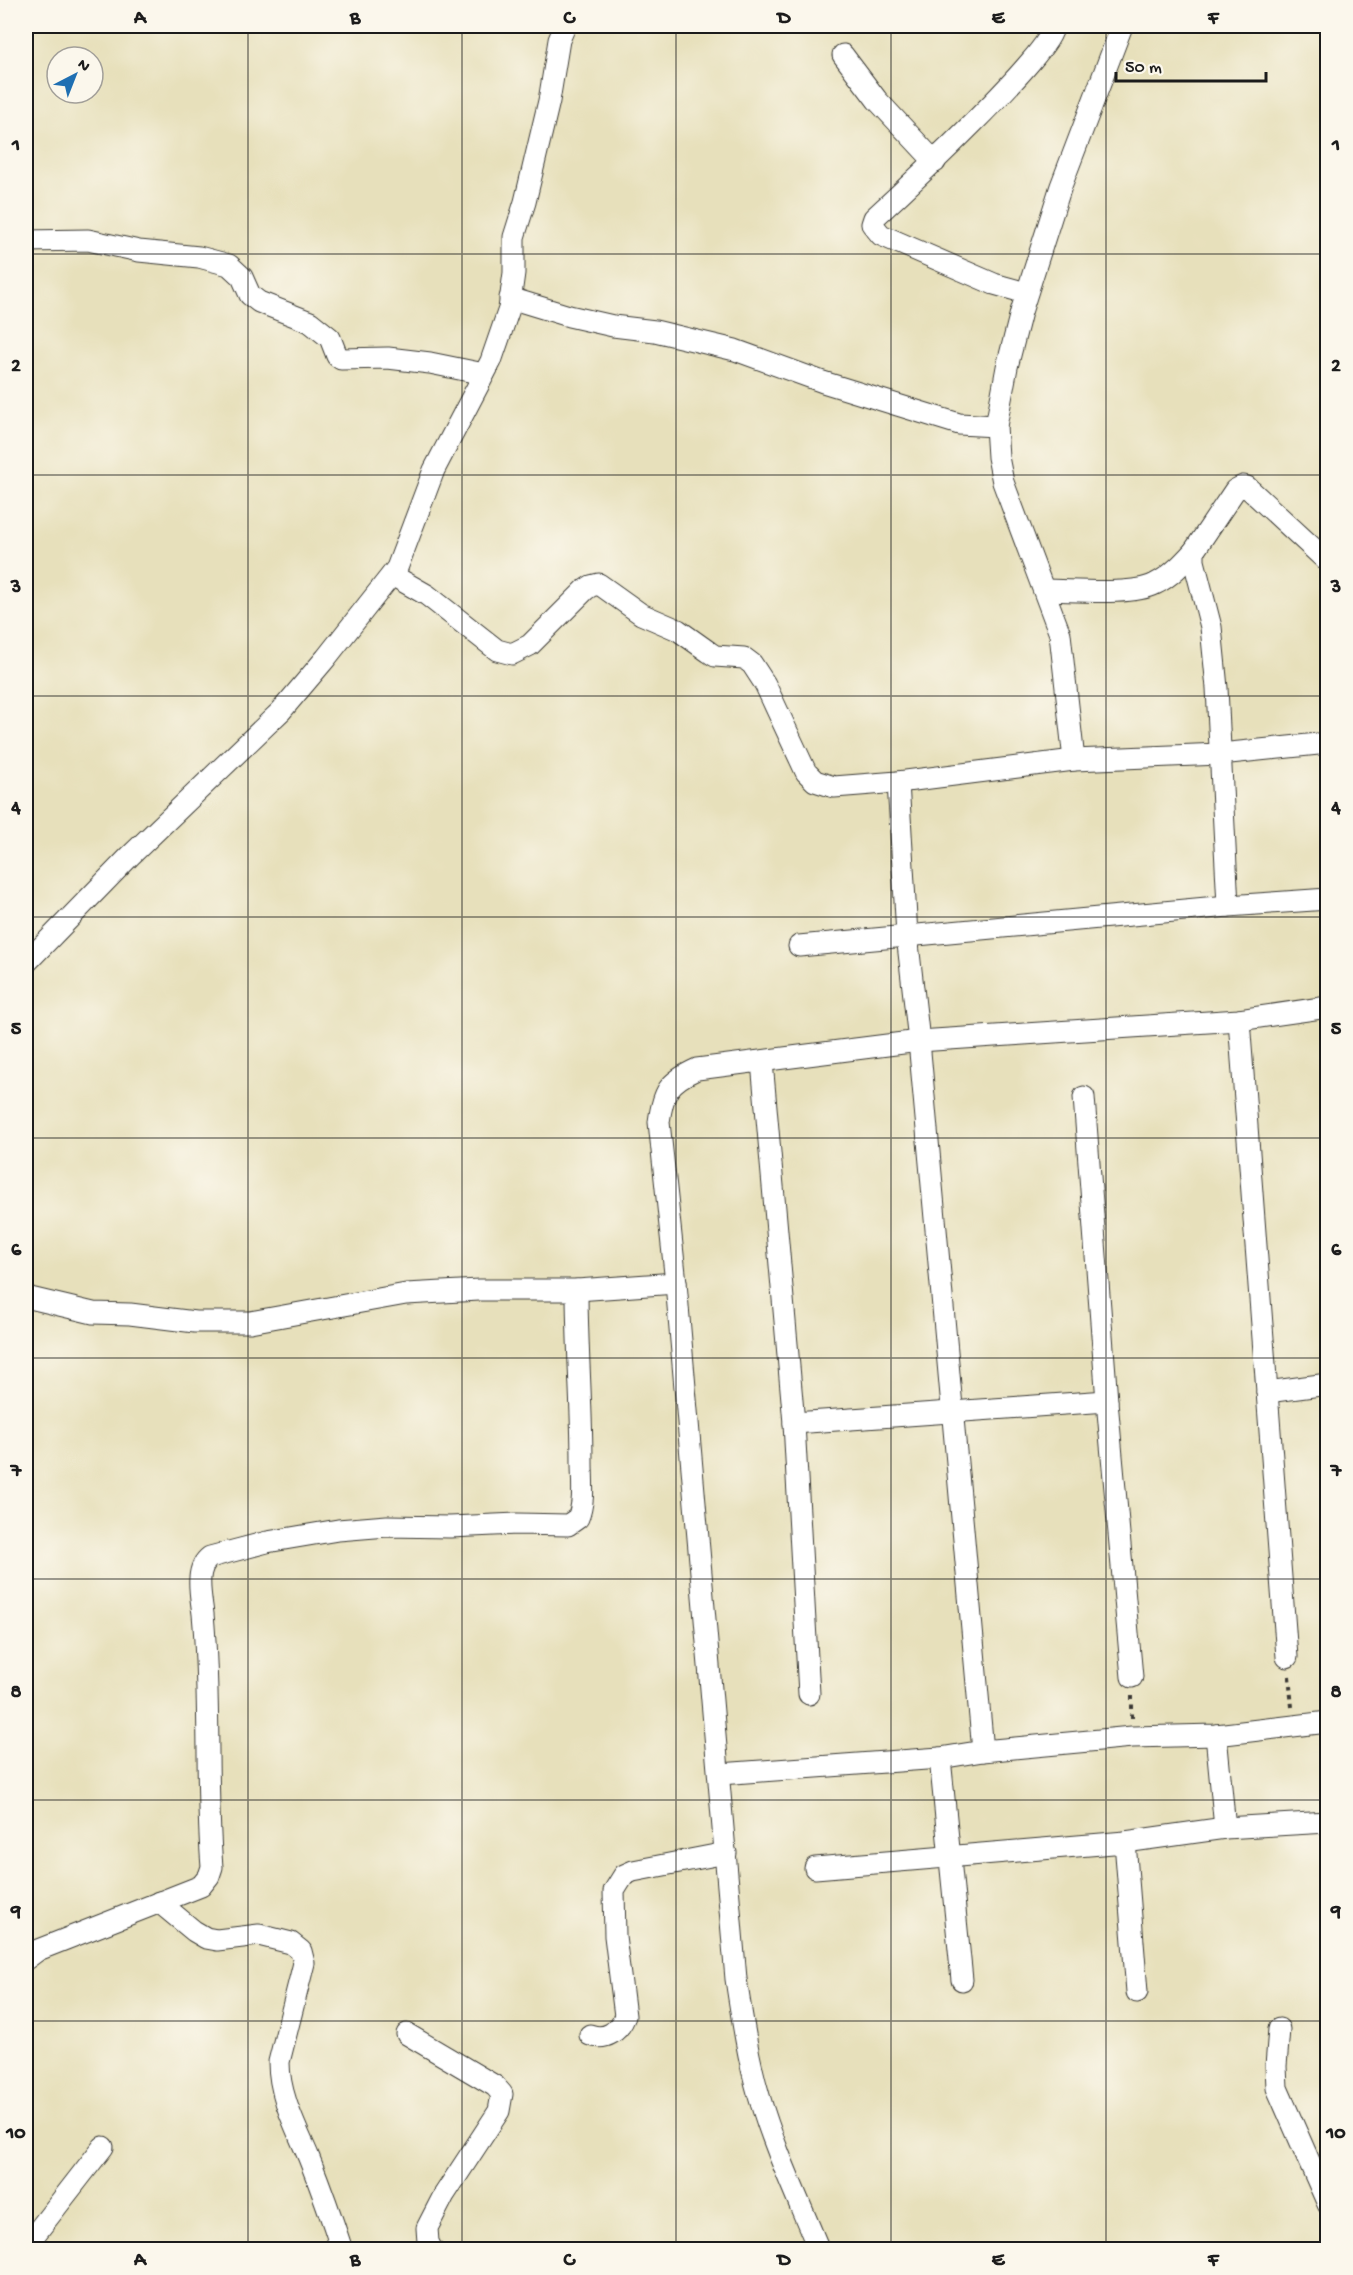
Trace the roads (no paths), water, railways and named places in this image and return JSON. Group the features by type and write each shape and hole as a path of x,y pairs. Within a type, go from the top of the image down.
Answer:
{"street":[{"path":"26,963 130,856 281,711 393,575 434,470 501,336 514,273 514,237 525,202 549,101 559,40 564,26"},
{"path":"1026,293 994,284 881,236 872,224 874,218 935,162 1047,43 1053,33 1053,26"},
{"path":"1074,760 1060,634 1003,482 998,458 996,426 1007,367 1026,293 1061,186 1122,26"},
{"path":"843,55 877,100 935,162"},
{"path":"26,241 88,240 139,251 219,261 238,272 250,295 259,302 310,322 330,338 337,356 341,359 388,358 430,363 484,374"},
{"path":"510,298 591,321 655,331 735,350 823,382 959,424 996,426"},
{"path":"1045,590 1138,590 1156,584 1178,568 1194,551 1234,490 1243,486 1292,527 1328,562"},
{"path":"1194,551 1195,570 1201,594 1208,609 1211,627 1228,906"},
{"path":"393,575 427,595 497,650 512,654 530,645 585,590 599,584 641,614 678,630 715,656 744,658 752,664 765,684 806,772 815,781 834,787 898,782 1074,760 1220,754 1328,743"},
{"path":"898,782 908,935 983,1751"},
{"path":"799,946 1228,906 1328,899"},
{"path":"819,2250 767,2121 748,2049 736,1979 676,1283 659,1122 662,1102 669,1086 681,1076 697,1070 919,1041 1239,1020 1328,1006"},
{"path":"1239,1020 1287,1657"},
{"path":"762,1062 794,1423 809,1694"},
{"path":"1083,1097 1132,1677"},
{"path":"26,1297 86,1312 130,1314 195,1322 231,1322 281,1318 330,1306 406,1294 479,1290 576,1290 676,1283"},
{"path":"26,1959 38,1950 201,1886 210,1876 212,1867 207,1653 200,1584 204,1561 218,1553 338,1530 387,1526 568,1525 575,1522 580,1515 582,1484 582,1406 576,1290"},
{"path":"1267,1392 1328,1384"},
{"path":"794,1423 1107,1401"},
{"path":"720,1774 940,1758 983,1751 1132,1737 1216,1735 1328,1722"},
{"path":"1216,1735 1225,1828"},
{"path":"940,1758 962,1980"},
{"path":"815,1868 1125,1842 1225,1828 1328,1822"},
{"path":"1125,1842 1137,1992"},
{"path":"590,2035 598,2038 604,2037 621,2026 626,2016 615,1936 614,1891 618,1883 624,1875 633,1871 726,1853"},
{"path":"159,1902 206,1938 218,1940 259,1935 291,1943 301,1951 304,1963 279,2062 279,2075 284,2098 310,2160 342,2250"},
{"path":"1279,2029 1277,2088 1328,2204"},
{"path":"407,2034 495,2086 502,2094 499,2111 444,2195 427,2228 428,2242 432,2250"},
{"path":"26,2246 103,2146"}]}
